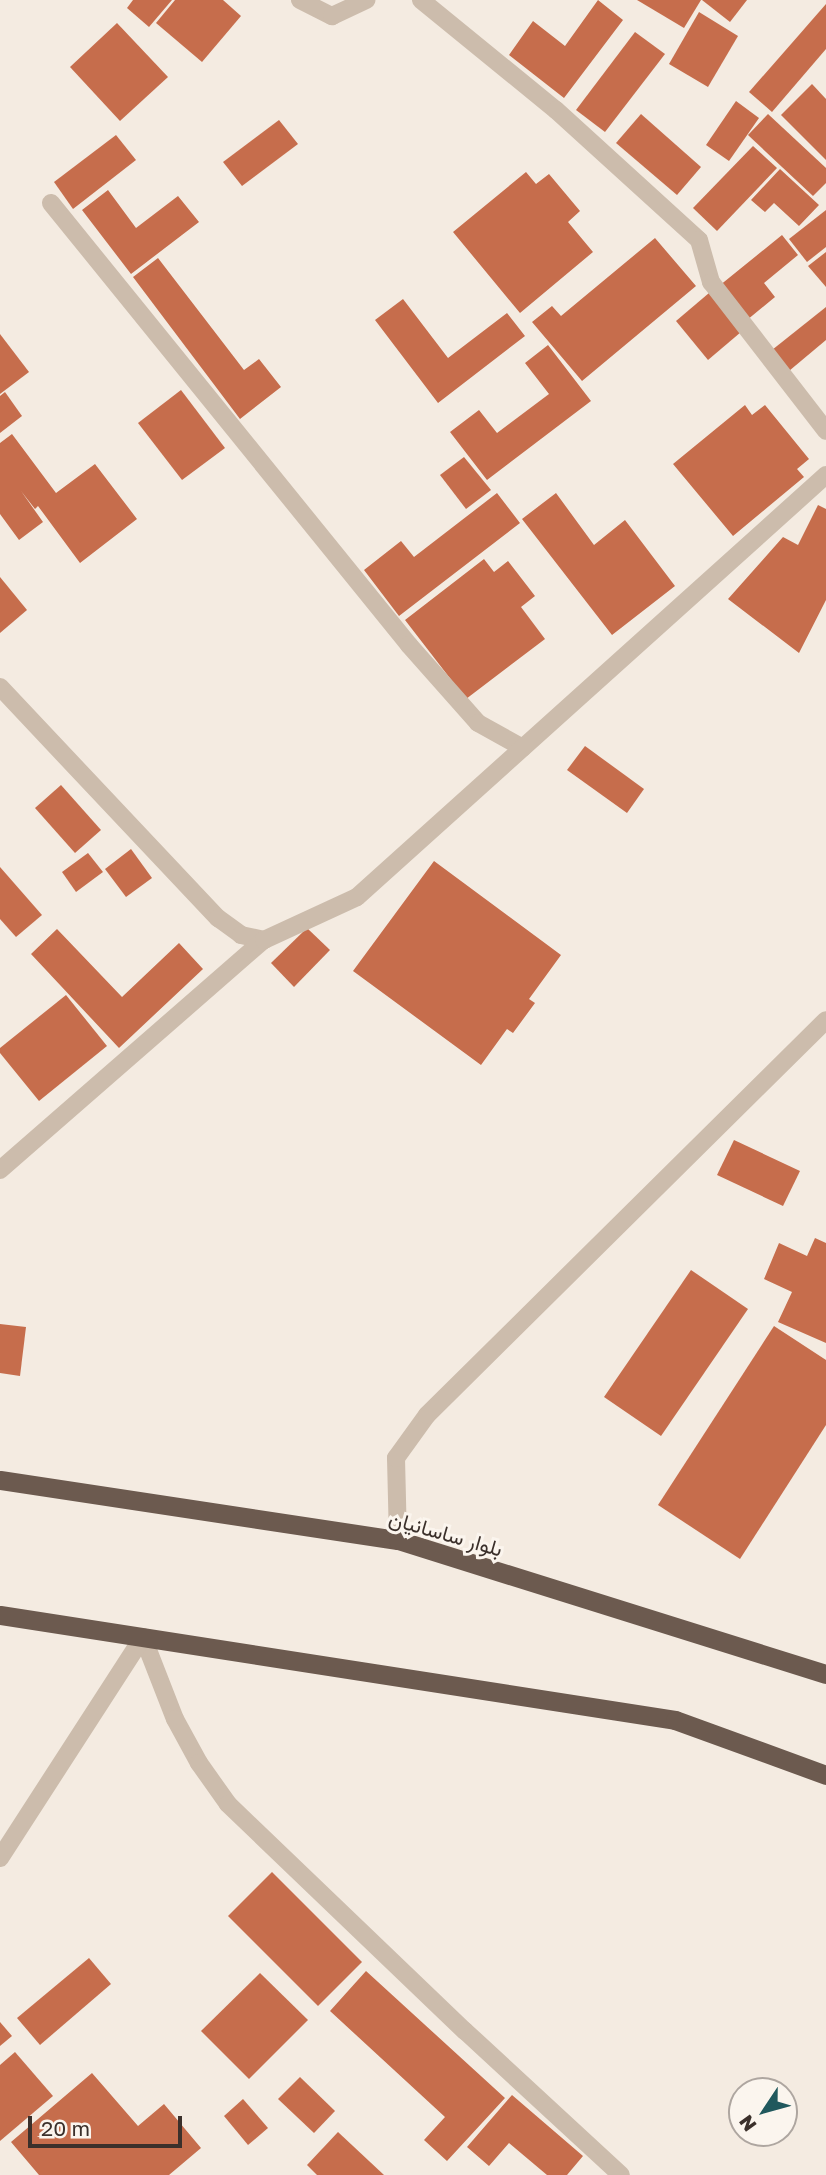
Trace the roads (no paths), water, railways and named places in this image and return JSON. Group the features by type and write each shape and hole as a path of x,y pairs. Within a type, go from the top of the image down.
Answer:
{"highway":[{"name":"بلوار ساسانیان","path":"0,1480 398,1541 826,1674"},
{"path":"0,1615 675,1720 826,1775"}],"street":[{"path":"300,0 332,16 366,0"},
{"path":"421,0 556,110 699,240 711,282 826,430"},
{"path":"51,203 418,654 478,723 523,748"},
{"path":"0,1170 264,940 357,897 826,475"},
{"path":"0,687 218,918 241,934 264,940"},
{"path":"398,1541 397,1458 426,1415 826,1020"},
{"path":"0,1858 143,1637"},
{"path":"143,1637 175,1719 199,1763 228,1804 621,2175"}]}
